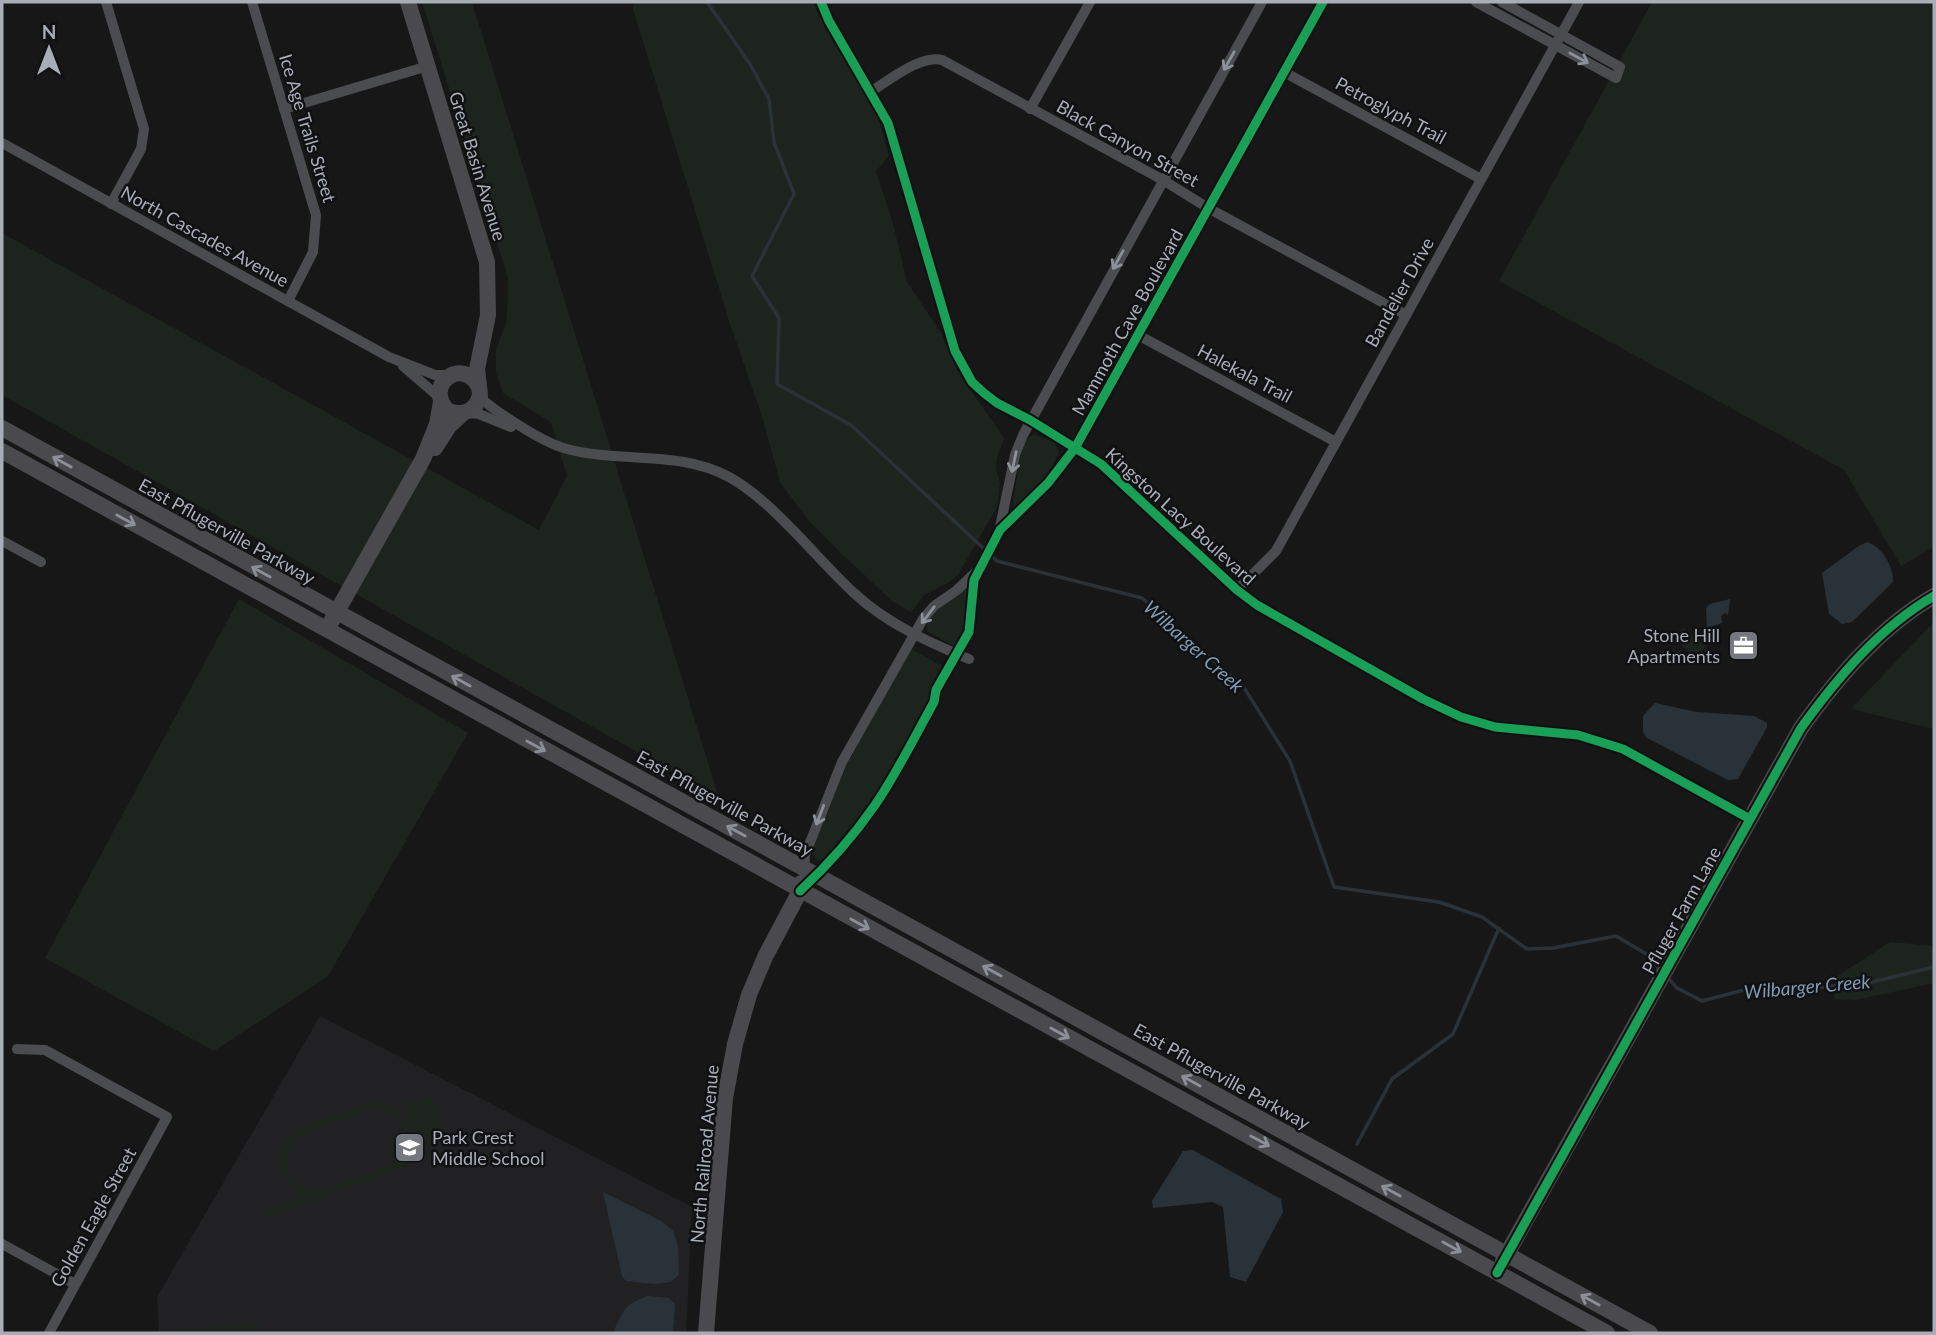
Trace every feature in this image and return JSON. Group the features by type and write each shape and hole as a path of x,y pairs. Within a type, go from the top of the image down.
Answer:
{"main road":[{"name":"Great Basin Avenue","path":"408,2 488,262 488,315 477,369 479,389"},
{"name":"Great Basin Avenue","path":"454,374 471,365 482,344"},
{"path":"326,630 424,459 437,424 440,387 454,374 469,375 479,389 476,405 449,426 424,459"},
{"path":"441,400 448,411 464,413"},
{"name":"East Pflugerville Parkway","path":"2,428 1650,1333"},
{"path":"2,451 1608,1333"},
{"name":"Pfluger Farm Lane","path":"1497,1273 1801,728 1847,667 1913,609 1934,596"},
{"name":"Mammoth Cave Boulevard","path":"800,891 811,871"},
{"name":"North Railroad Avenue","path":"706,1333 725,1098 735,1044 748,995 800,891"}],"street":[{"path":"106,2 144,129 141,149 111,204"},
{"name":"Ice Age Trails Street","path":"251,2 316,215 313,252 288,301"},
{"name":"Kingston Lacy Boulevard","path":"821,2 829,21 888,123 959,360 972,382 984,393 1111,472 1237,590 1305,634 1461,717 1495,727 1578,735 1623,749 1750,819"},
{"path":"1030,109 1090,2"},
{"name":"Mammoth Cave Boulevard","path":"1000,530 1015,455 1030,420 1262,2"},
{"name":"Mammoth Cave Boulevard","path":"978,570 929,611 842,762 805,855 811,871 836,856 876,804 934,702 936,690 969,632 972,590 978,570 1000,530 1048,484 1075,448 1323,2"},
{"path":"1476,2 1558,40 1620,66 1616,78 1558,40 1502,2"},
{"name":"Bandelier Drive","path":"1237,590 1276,551 1579,2"},
{"name":"Black Canyon Street","path":"870,92 918,63 937,58 1406,315"},
{"path":"284,109 428,66"},
{"name":"Petroglyph Trail","path":"1284,72 1481,178"},
{"name":"North Cascades Avenue","path":"2,143 392,358 435,374 454,374"},
{"name":"Halekala Trail","path":"1138,335 1336,442"},
{"name":"North Cascades Avenue","path":"392,358 430,387 441,400"},
{"path":"479,389 484,401 493,408 550,441"},
{"path":"464,413 488,417 571,450 682,461 727,475 751,492 866,603 915,634 969,659"},
{"path":"2,541 41,562"},
{"name":"Golden Eagle Street","path":"17,1049 45,1050 167,1117 49,1333"},
{"path":"1153,1084 1163,1065"},
{"path":"2,1244 75,1284"}],"shaded area":[{"path":"422,2 472,2 719,798 2,395 2,233 539,530 567,476 551,422 503,393 496,373 496,350 507,320 508,278"},
{"path":"634,2 814,2 817,12 876,110 889,156 876,171 894,227 907,282 941,333 956,368 1004,438 997,458 996,468 1000,483 997,507 958,575 924,595 911,612 892,601 845,557 807,519 780,482 762,416 729,321 633,9"},
{"path":"1652,2 1934,2 1934,547 1901,566 1844,470 1499,281"},
{"path":"1034,434 1055,443 1059,453 1045,479 1012,508 1020,456 1026,440"},
{"path":"1868,542 1886,558 1893,582 1852,622 1842,624 1829,614 1822,573"},
{"path":"965,589 968,591 965,628 954,646 928,632 926,626 935,610"},
{"path":"239,599 468,733 328,976 214,1051 45,958"},
{"path":"1730,599 1728,615 1725,613 1721,616 1722,623 1707,628 1706,608 1710,604"},
{"path":"1934,623 1934,729 1851,709 1929,627"},
{"path":"1683,628 1706,646 1696,657 1674,639"},
{"path":"911,649 942,666 931,685 929,698 881,787 866,809 828,858 817,861 812,851 845,768"},
{"path":"1655,703 1697,712 1754,716 1767,723 1767,727 1738,779 1728,780 1647,738 1643,732 1643,716"},
{"path":"1890,942 1934,946 1934,983 1856,1000 1834,999 1836,977"},
{"name":"Park Crest Middle School","path":"320,1016 692,1207 686,1333 159,1333 157,1297"},
{"path":"432,1095 448,1141 420,1150 404,1104"},
{"path":"372,1102 384,1104 401,1113 406,1120 410,1138 407,1159 441,1147 444,1153 265,1218 263,1212 305,1196 288,1181 280,1163 283,1145 299,1128","holes":["376,1109 394,1116 400,1123 405,1139 398,1157 381,1168 329,1188 306,1189 298,1185 289,1171 288,1163 292,1145 297,1137"]},
{"path":"1193,1150 1281,1199 1283,1212 1246,1282 1230,1277 1223,1207 1212,1202 1153,1208 1152,1201 1183,1151"},
{"path":"603,1192 661,1221 673,1231 678,1246 679,1274 671,1282 655,1284 626,1281 622,1276"},
{"path":"648,1296 669,1298 675,1304 673,1333 613,1333 625,1309"},
{"path":"259,1323 260,1333 179,1333 179,1330"}],"waterway":[{"name":"Wilbarger Creek","path":"707,2 750,64 769,99 774,142 794,194 752,276 779,318 777,384 851,425 997,561 1142,598 1243,686 1290,761 1334,887 1439,902 1482,917 1527,949 1553,948 1616,936 1648,955 1660,969"},
{"path":"1357,1144 1392,1079 1453,1034 1499,928"},
{"name":"Wilbarger Creek","path":"1668,978 1677,988 1702,1001 1744,990 1804,989 1872,982 1934,967"}],"cycle path":[{"path":"821,2 829,21 888,123 955,351 972,382 984,393 1101,464 1237,590 1257,605 1423,699 1461,717 1495,727 1578,735 1623,749 1750,819"},
{"path":"800,891 849,839 891,780 934,702 936,690 969,632 974,580 1000,530 1048,483 1075,448 1323,2"},
{"path":"1497,1273 1801,728 1830,690 1878,638 1934,596"}],"place":[{"name":"Stone Hill Apartments","path":"1743,645"},
{"name":"Park Crest Middle School","path":"409,1147"}]}
